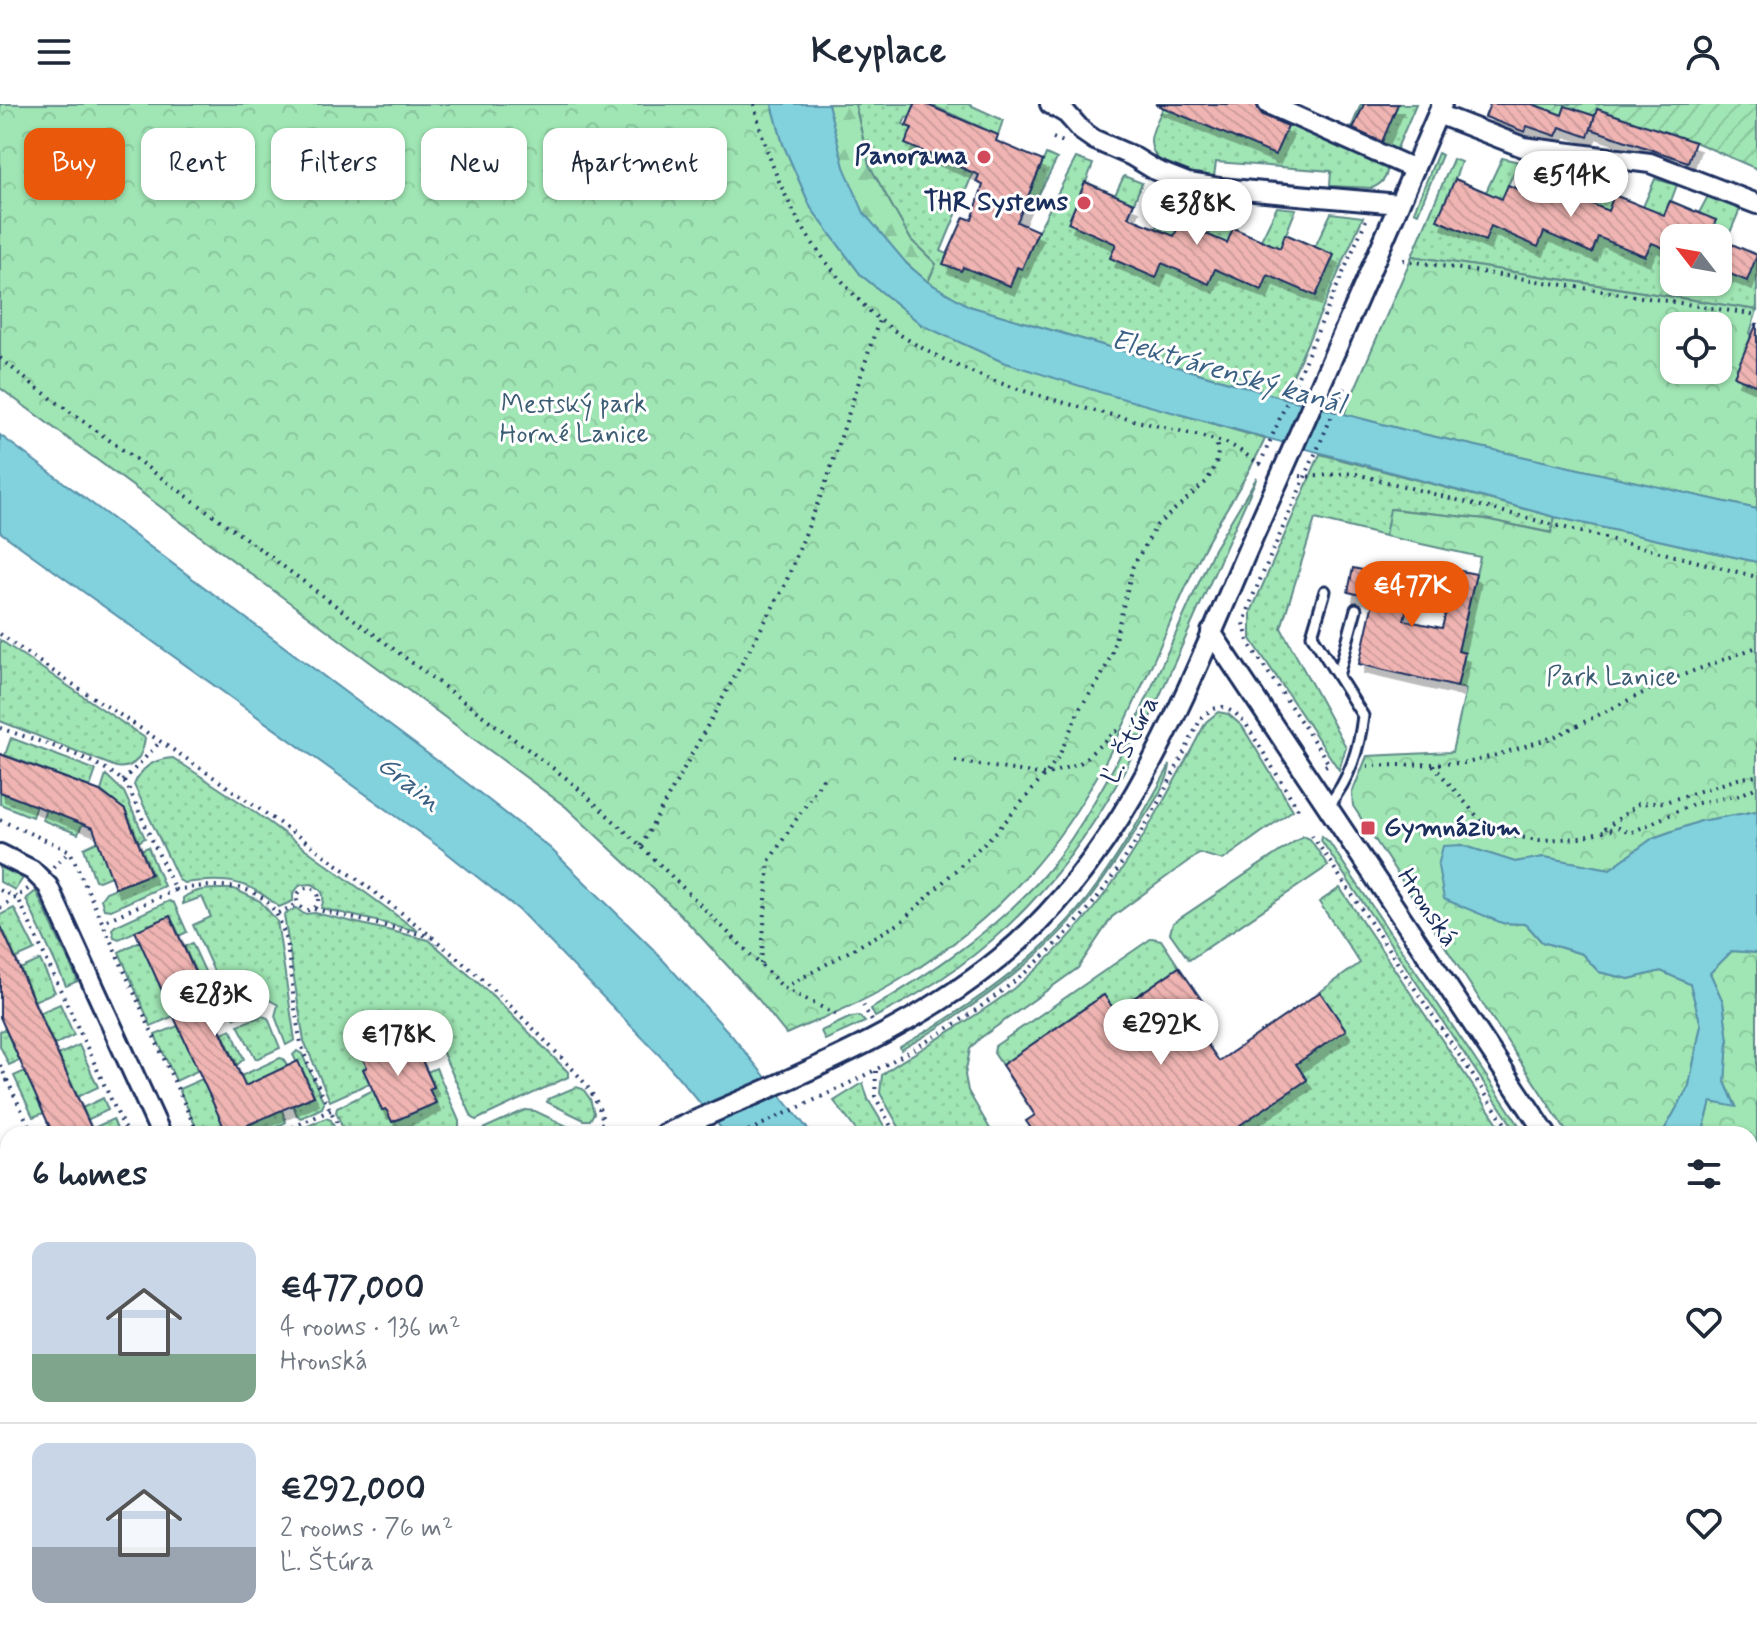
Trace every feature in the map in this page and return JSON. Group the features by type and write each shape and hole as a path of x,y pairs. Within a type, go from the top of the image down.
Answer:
{"street":[{"path":"1268,104 1414,169"},
{"path":"1057,106 1095,140 1188,183 1399,204"},
{"path":"1440,109 1523,147 1650,163 1757,204"},
{"name":"Ľ. Štúra","path":"683,1126 925,1013 1010,949 1053,908 1090,862 1157,752 1440,109"},
{"name":"Hronská","path":"1211,632 1541,1126"},
{"path":"0,854 32,870 48,886 157,1126"}],"lane":[{"path":"1325,591 1312,635 1363,716 1353,766 1328,806"},
{"path":"1338,676 1356,609"}],"path":[{"path":"754,104 773,163 805,234 850,291 879,320 942,358 990,378 1224,442"},
{"path":"1053,138 1063,142"},
{"path":"1260,464 1367,217"},
{"path":"1403,260 1757,315"},
{"path":"641,846 784,587 827,480 879,320"},
{"path":"0,358 570,781 641,846 784,988 839,1016"},
{"path":"1325,766 1329,764 1248,642 1244,623 1345,386"},
{"path":"784,988 900,923 998,830 1045,775 1059,756 1080,708 1111,656 1133,566 1157,525 1206,482 1216,465 1216,441"},
{"path":"1356,474 1757,577"},
{"path":"0,634 161,742 361,882 435,938 490,986 581,1079 597,1099 603,1123 598,1126"},
{"path":"1353,766 1467,763 1554,737 1667,681 1757,647"},
{"path":"0,728 98,765 123,781 134,798 175,890"},
{"path":"955,761 1045,775 1080,763 1116,731 1140,743"},
{"path":"123,781 161,742"},
{"path":"1432,764 1482,822 1502,835 1539,840 1581,838 1618,828 1630,833 1693,804 1740,795 1757,787"},
{"path":"761,964 769,861 826,774"},
{"path":"1603,831 1638,804 1665,802 1741,778 1757,776"},
{"path":"0,820 70,851 194,1126"},
{"path":"1312,835 1507,1126"},
{"path":"51,868 70,851"},
{"path":"102,922 175,890 215,885 242,887 264,900 283,926 300,1042 338,1126"},
{"path":"298,904 299,892 309,887 319,894 318,905 314,909"},
{"path":"0,890 18,898 123,1126"},
{"path":"0,908 18,898"},
{"path":"298,904 308,910 435,938"},
{"path":"277,914 298,904"},
{"path":"0,1065 29,1126"},
{"path":"758,1126 876,1071 875,1096 891,1126"},
{"path":"0,1083 7,1080"},
{"path":"296,1126 331,1110"}],"green space":[{"name":"Mestský park Horné Lanice","path":"0,104 772,104 783,144 811,208 861,275 922,325 1003,362 1265,439 1203,550 1123,728 1080,805 1055,841 999,905 935,957 873,995 786,1034 680,914 566,807 0,388"},
{"path":"828,104 855,104 869,165 911,240 936,264 928,282 893,250 863,213 846,174"},
{"path":"855,104 915,104 903,124 912,128 906,144 973,173 941,251 947,254 944,263 961,271 963,267 1010,286 1018,267 1022,269 1076,158 1093,164 1086,182 1115,195 1124,176 1142,183 1128,217 1156,229 1171,195 1191,198 1180,223 1209,235 1224,201 1243,203 1233,228 1261,240 1277,207 1296,209 1286,234 1315,247 1331,213 1363,217 1283,398 969,306 928,282 935,263 911,240 869,165"},
{"path":"929,104 968,104 1003,120 998,135"},
{"path":"1165,104 1245,104 1383,163 1387,166 1386,174 1372,188 1330,186 1331,171 1216,162 1214,177 1175,170 1158,159 1151,141"},
{"path":"1361,104 1364,104 1352,131 1381,142 1398,104 1416,104 1395,153 1349,133"},
{"path":"1523,104 1757,104 1757,169 1695,142 1598,109 1595,116 1565,107 1562,115"},
{"path":"1438,153 1442,155 1418,213 1414,211"},
{"path":"1046,154 1057,159 1039,194 1026,202"},
{"path":"1502,158 1519,162 1508,185 1539,197 1553,167 1571,169 1561,190 1590,203 1605,173 1626,175 1615,195 1643,207 1655,179 1677,185 1671,201 1699,213 1708,196 1740,209 1732,228 1732,224 1660,224 1660,295 1412,256 1453,159 1461,162 1455,179 1486,192"},
{"path":"1732,245 1757,255 1757,310 1668,296 1732,296"},
{"path":"1412,256 1757,310 1750,333 1757,386 1757,509 1344,414"},
{"path":"1320,454 1555,517 1552,533 1485,519 1391,509 1385,536 1315,519 1281,628 1346,747 1339,770 1251,639 1251,612"},
{"path":"1257,477 1141,738 1131,733 1214,549"},
{"name":"Park Lanice","path":"1390,509 1485,519 1551,533 1555,517 1757,562 1757,811 1701,821 1653,838 1610,869 1544,857 1515,862 1462,845 1502,923 1526,924 1542,942 1582,954 1599,972 1629,979 1661,971 1690,984 1701,1025 1689,1086 1666,1126 1563,1126 1353,806 1352,793 1367,756 1452,752 1466,689 1457,687 1465,653 1458,651 1480,557 1385,536"},
{"path":"0,640 145,738 137,760 128,766 116,767 0,721"},
{"path":"1218,712 1228,714 1242,726 1293,810 1223,860 1199,853 1112,917 1078,968 979,1039 970,1049 965,1075 968,1091 988,1126 899,1126 880,1093 882,1075 1005,995 1070,936 1122,870 1206,722"},
{"path":"11,738 96,770 90,787 5,755"},
{"path":"1127,743 1136,748 1113,792 1059,870 1029,905 959,967 875,1017 871,1009 958,952 1019,902 1037,883 1075,834"},
{"path":"173,758 252,810 418,931 321,908 322,894 312,884 300,885 293,894 293,901 279,907 256,891 235,883 184,883 179,880 134,785 149,765"},
{"path":"1170,765 1154,803 1095,892 1068,924 1002,984 901,1050 900,1047 1000,982 1066,923 1120,851"},
{"path":"106,775 124,792 145,838 138,842 125,810 101,791"},
{"path":"0,792 36,805 32,817 0,804"},
{"path":"46,809 83,823 78,834 42,820"},
{"path":"1303,836 1310,839 1328,866 1189,960 1170,933 1173,923"},
{"path":"1322,836 1329,842 1520,1126 1513,1126 1321,840"},
{"path":"99,841 111,876 99,881 95,880 84,848"},
{"path":"148,847 164,886 111,910 104,909 101,899 106,892 151,874 141,850"},
{"path":"0,867 23,878 15,890 0,882"},
{"path":"1340,888 1500,1126 1241,1126 1296,1064 1346,1030 1320,992 1360,963 1319,902"},
{"path":"234,889 260,901 277,921 295,1040 286,1045 275,1016 278,1005 268,999 262,984 255,987 262,1002 259,1009 235,1018 193,925 211,917 202,897 183,904 183,898 194,892"},
{"path":"36,891 78,981 66,986 26,899"},
{"path":"169,901 174,903 187,932 179,936 170,916 119,939 114,937 112,929 115,926"},
{"path":"14,908 35,950 15,959 0,941 0,915"},
{"path":"296,908 304,914 315,913 429,940 493,996 568,1072 568,1077 476,1120 442,1051 421,1060 363,1069 370,1083 330,1101 304,1041 284,915"},
{"path":"1152,938 1161,940 1179,967 1115,1011 1103,995 1002,1065 994,1053 995,1046"},
{"path":"140,941 174,1016 151,1026 119,952"},
{"path":"192,943 207,976 198,979 184,947"},
{"path":"1732,951 1757,953 1757,1126 1704,1126 1711,1102 1736,1106 1725,1082 1728,1041 1723,1002 1710,973"},
{"path":"40,960 55,992 34,1001 20,969"},
{"path":"212,986 226,1018 217,1022 203,990"},
{"path":"60,1004 74,1035 54,1045 39,1013"},
{"path":"262,1016 268,1018 280,1048 256,1059 238,1025"},
{"path":"859,1016 865,1022 825,1040 821,1031"},
{"path":"178,1026 199,1070 176,1081 155,1035"},
{"path":"5,1029 20,1060 9,1065 0,1046 0,1031"},
{"path":"231,1029 244,1059 237,1065 222,1033"},
{"path":"79,1045 98,1087 77,1097 58,1055"},
{"path":"297,1051 302,1054 324,1103 322,1108 301,1118 293,1105 314,1096 293,1055"},
{"path":"280,1058 287,1066 246,1086 241,1076"},
{"path":"436,1068 459,1126 342,1126 337,1108 373,1090 382,1110 386,1109 393,1122 435,1103 429,1089 434,1087 427,1072"},
{"path":"25,1071 44,1113 33,1117 14,1076"},
{"path":"202,1079 224,1126 195,1126 179,1089"},
{"path":"863,1083 868,1099 884,1126 853,1126 834,1101"},
{"path":"576,1087 583,1089 590,1099 594,1113 590,1120 547,1102"},
{"path":"103,1098 108,1110 87,1120 82,1108"},
{"path":"282,1110 286,1122 279,1126 246,1126"},
{"path":"525,1110 535,1111 567,1126 489,1126"},
{"path":"326,1118 334,1126 308,1126"},
{"path":"113,1119 116,1126 98,1126"}],"water":[{"path":"772,104 828,104 844,167 864,213 907,264 928,282 969,306 1283,398 1405,430 1757,509 1757,562 1555,517 1106,394 1003,362 922,325 861,275 811,208 783,144"},
{"name":"Grain","path":"0,435 550,848 653,949 732,1036 805,1126 719,1126 663,1059 519,910 442,849 0,532"},
{"path":"1757,811 1757,953 1732,951 1710,973 1723,1002 1728,1041 1725,1082 1736,1107 1711,1102 1704,1126 1666,1126 1689,1086 1701,1025 1690,984 1661,971 1629,979 1599,972 1582,954 1542,942 1526,924 1502,923 1444,899 1438,866 1443,846 1462,845 1515,862 1544,857 1610,869 1653,838 1701,821"}],"building":[{"path":"915,104 925,104 998,135 996,141 1043,161 1017,222 1038,231 1022,269 1017,267 1010,286 963,267 961,271 943,264 964,217 972,220 983,185 976,182 979,175 905,144 912,128 906,126"},
{"path":"1155,104 1256,104 1262,115 1288,126 1275,155"},
{"path":"1364,104 1398,104 1382,142 1353,129"},
{"path":"1490,104 1532,104 1562,115 1565,106 1595,116 1588,137 1560,127 1556,136 1527,126 1525,132 1485,117"},
{"path":"1597,109 1695,142 1688,162 1591,129"},
{"path":"1455,179 1502,199 1508,185 1555,205 1561,190 1608,211 1614,195 1664,215 1670,201 1716,220 1714,224 1660,224 1660,246 1652,243 1645,256 1598,237 1592,253 1544,232 1538,247 1491,226 1485,241 1437,220"},
{"path":"1085,182 1134,203 1128,217 1174,236 1180,223 1227,243 1233,228 1280,248 1285,234 1334,255 1316,296 1268,275 1262,290 1215,269 1209,284 1162,263 1156,278 1110,258 1116,244 1068,223"},
{"path":"1732,244 1757,255 1747,281 1732,275"},
{"path":"1757,323 1757,386 1734,376"},
{"path":"1353,568 1413,581 1404,620 1442,628 1456,570 1476,574 1458,651 1465,653 1457,687 1359,664 1374,598 1348,592"},
{"path":"0,754 100,791 125,810 151,874 115,888 93,828 0,792"},
{"path":"170,916 245,1086 298,1061 314,1096 245,1126 223,1126 135,931"},
{"path":"0,924 90,1126 49,1126 0,1017"},
{"path":"1179,967 1203,1002 1186,1013 1219,1061 1320,992 1346,1030 1296,1064 1307,1080 1241,1126 1029,1126 1026,1121 1035,1115 1002,1065 1104,995 1115,1011"},
{"path":"404,1033 410,1047 415,1045 434,1087 429,1089 436,1103 392,1122 386,1109 382,1110 363,1069 367,1067 360,1053"}],"place":[{"name":"Panorama","path":"984,157"},
{"name":"THR Systems","path":"1084,203"},
{"name":"Gymnázium","path":"1368,828"}],"water label":[{"name":"Elektrárenský kanál","path":"1228,373"}]}
